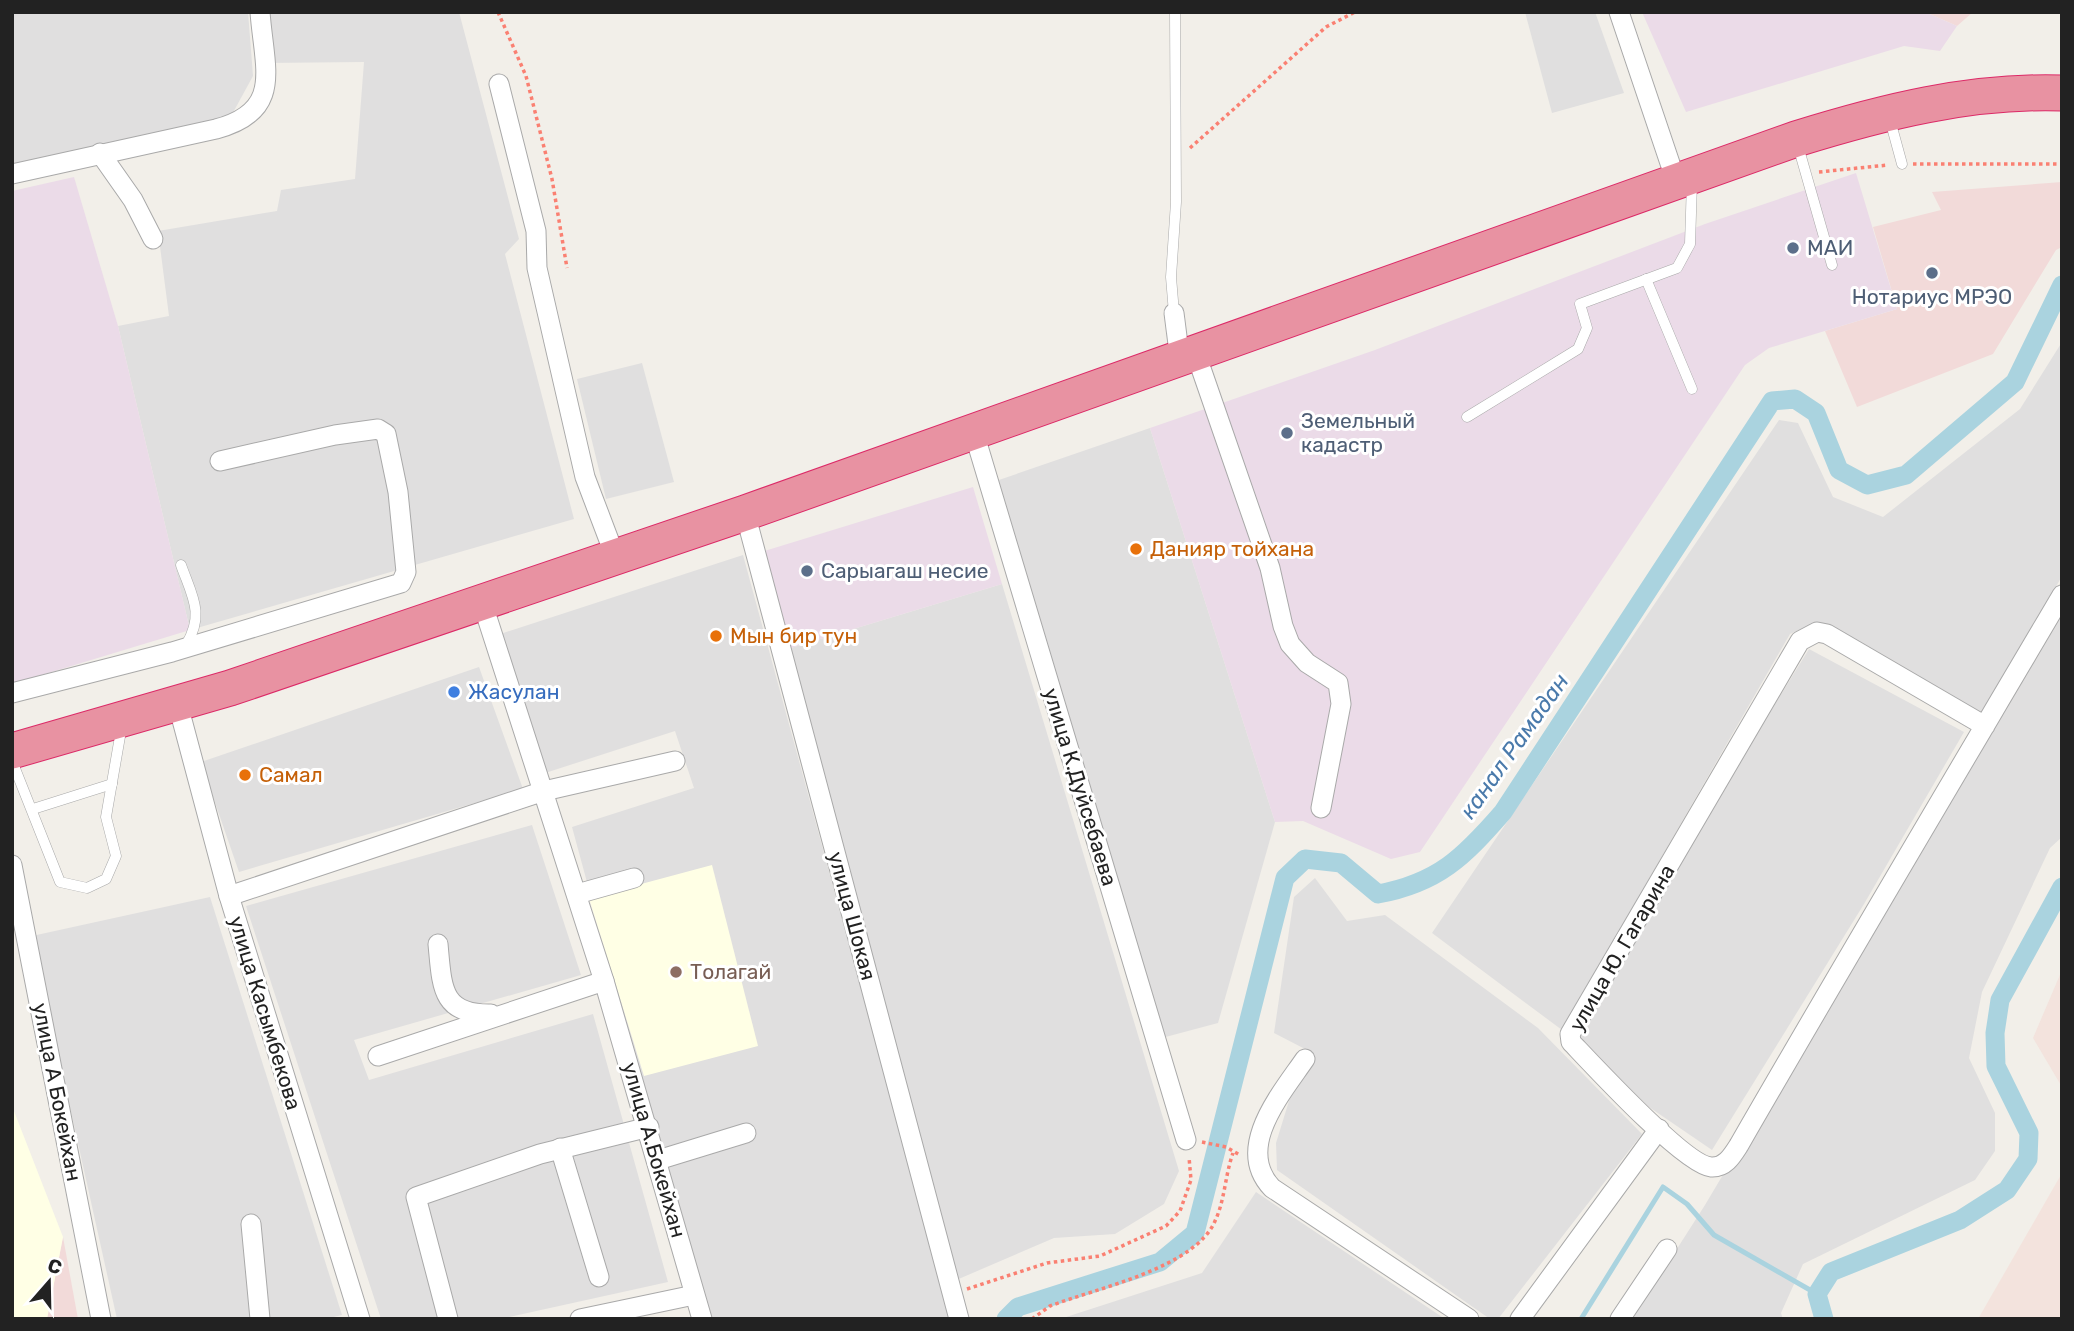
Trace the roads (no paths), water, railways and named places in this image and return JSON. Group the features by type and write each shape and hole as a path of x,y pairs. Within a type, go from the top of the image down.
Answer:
{"highway":[{"path":"12,751 178,705 745,513 1796,139 1888,113 1964,97 2062,93"}],"street":[{"path":"12,174 238,123 255,110 265,82 260,12"},
{"path":"1619,12 1684,178"},
{"path":"499,84 536,231 537,268 585,477 615,556"},
{"path":"100,153 133,200 153,239"},
{"path":"1174,313 1188,357 1270,568 1283,626 1290,644 1307,663 1338,683 1341,704 1321,807"},
{"path":"12,693 184,648 401,583 406,572 398,492 386,434 378,429 335,435 220,461"},
{"name":"улица К.Дуйсебаева","path":"974,433 1186,1140"},
{"name":"улица Шокая","path":"745,513 959,1319"},
{"name":"улица Ю. Гагарина","path":"1985,726 1827,634 1817,632 1800,641 1570,1034 1571,1042 1579,1051 1659,1129 1703,1165 1719,1166 1728,1161 1985,726 2062,595"},
{"name":"улица А.Бокейхан","path":"482,602 649,1127 702,1319"},
{"name":"улица Касымбекова","path":"178,705 229,896 360,1319"},
{"path":"229,896 544,792 675,761"},
{"name":"улица А Бокейхан","path":"12,865 101,1319"},
{"path":"577,894 634,878"},
{"path":"438,944 441,976 453,1006 467,1014 506,1013"},
{"path":"378,1056 604,981"},
{"path":"1305,1059 1267,1113 1256,1162 1262,1177 1272,1188 1469,1319"},
{"path":"449,1319 416,1197 560,1148 649,1127"},
{"path":"1520,1319 1659,1129"},
{"path":"658,1160 746,1133"},
{"path":"560,1148 599,1277"},
{"path":"251,1224 260,1319"},
{"path":"1620,1319 1667,1249"},
{"path":"580,1319 694,1295"}],"lane":[{"path":"1174,313 1171,277 1175,161 1175,12"},
{"path":"1888,113 1902,164"},
{"path":"1796,139 1832,265"},
{"path":"1467,417 1578,349 1587,328 1580,304 1677,268 1690,244 1684,178"},
{"path":"1646,279 1692,389"},
{"path":"181,565 195,603 198,621 184,648"},
{"path":"12,761 60,882 87,888 106,879 116,856 106,817 123,721"},
{"path":"33,809 112,784"}],"waterway":[{"name":"канал Рамадан","path":"1006,1319 1018,1307 1160,1262 1195,1233 1285,878 1305,859 1341,863 1378,894 1417,883 1434,875 1462,855 1503,812 1772,401 1795,399 1816,413 1839,470 1867,485 1906,475 2015,382 2062,285"},
{"name":"канал Рамадан","path":"1824,1319 1817,1294 1831,1272 1960,1220 2007,1190 2028,1159 2029,1133 1996,1066 1995,1033 2000,1000 2062,887"},
{"path":"1581,1319 1663,1187 1687,1204 1714,1235 1817,1294"}],"place":[{"name":"МАИ","path":"1793,248"},
{"name":"Нотариус МРЭО","path":"1932,273"},
{"name":"Земельный кадастр","path":"1287,433"},
{"name":"Данияр тойхана","path":"1136,549"},
{"name":"Сарыагаш несие","path":"807,571"},
{"name":"Мын бир тун","path":"716,636"},
{"name":"Жасулан","path":"454,692"},
{"name":"Самал","path":"245,775"},
{"name":"Толагай","path":"676,972"}]}
